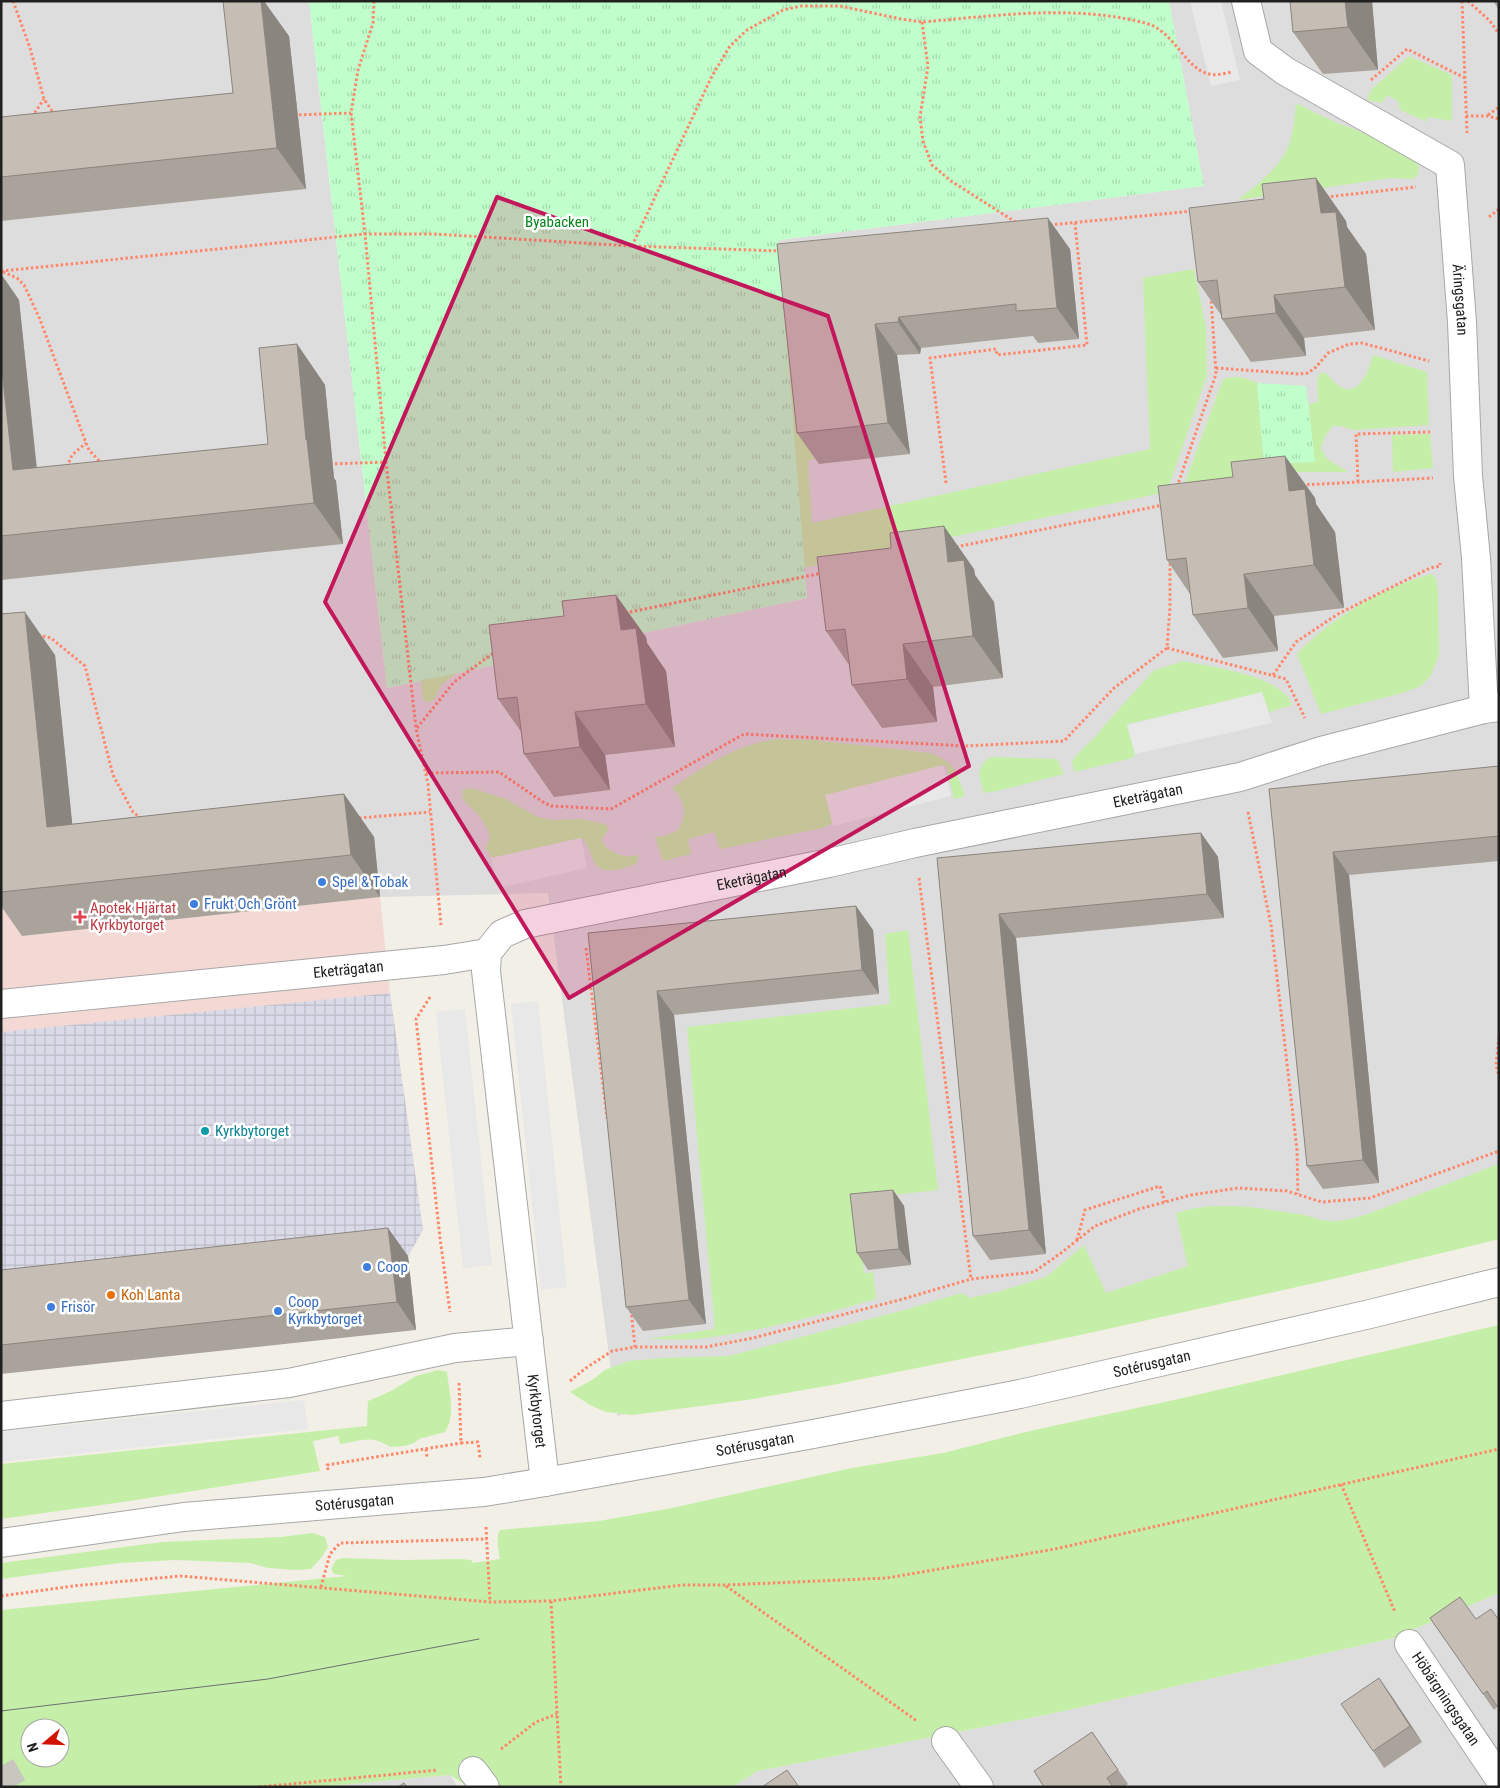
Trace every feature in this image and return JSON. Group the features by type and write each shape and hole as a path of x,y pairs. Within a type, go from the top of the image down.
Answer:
{"street":[{"path":"1246,1 1258,51 1285,71 1344,104 1451,174"},
{"name":"Äringsgatan","path":"1451,174 1462,322 1468,476 1491,708"},
{"name":"Eketrägatan","path":"1,1004 444,960 487,953 502,934 524,924 829,863 915,843 1240,777 1321,751 1491,708"},
{"name":"Kyrkbytorget","path":"487,953 486,971 545,1482"},
{"name":"Sotérusgatan","path":"1,1543 184,1517 484,1492 545,1482 808,1435 1020,1394 1370,1314 1499,1282"},
{"path":"1,1416 289,1383 455,1348 529,1341"},
{"name":"Höbärgningsgatan","path":"1409,1644 1499,1778"},
{"path":"946,1741 979,1787"}],"path":[{"path":"13,1 30,48 44,98 57,118"},
{"path":"374,1 373,23 358,70 351,113 365,234 386,462 416,728 426,773 445,971 416,1018 440,1238 459,1377 461,1443"},
{"path":"1317,198 1451,174 1468,151 1462,1"},
{"path":"1468,1 1490,21 1499,34"},
{"path":"632,246 712,76 730,46 747,30 783,10 801,6 840,6 922,22 1055,12 1113,16 1148,23 1170,38 1198,70 1211,75 1236,71 1258,51"},
{"path":"922,22 928,66 920,117 923,141 932,165 951,181 1024,227"},
{"path":"1344,104 1407,49 1466,78"},
{"path":"27,124 44,98"},
{"path":"1488,116 1499,108"},
{"path":"290,115 351,113"},
{"path":"1466,116 1488,116 1499,119"},
{"path":"1041,226 1202,210"},
{"path":"946,483 930,358 996,349 997,355 1087,345 1074,223"},
{"path":"1,271 365,234 434,234 632,246 786,252"},
{"path":"1,271 17,278 24,284 39,317 89,450 108,470"},
{"path":"1174,494 1216,374 1210,289"},
{"path":"1216,368 1299,374 1308,372 1316,367 1328,352 1349,344 1362,343 1434,362"},
{"path":"1358,482 1356,434 1435,431"},
{"path":"66,470 72,456 86,443"},
{"path":"322,465 386,462"},
{"path":"1294,485 1437,478"},
{"path":"948,548 1171,504"},
{"path":"1273,676 1296,642 1338,614 1430,568 1440,566 1440,556"},
{"path":"426,773 499,772 551,806 611,809 744,734 966,746 1064,741 1114,688 1167,648 1170,607 1170,558"},
{"path":"617,614 831,572"},
{"path":"33,634 51,638 84,666 113,775 133,812 147,822"},
{"path":"1167,648 1286,679 1321,751"},
{"path":"416,728 454,682 498,650"},
{"path":"1240,777 1271,925 1297,1150 1298,1194"},
{"path":"352,819 430,812"},
{"path":"915,843 971,1279"},
{"path":"582,913 607,1120"},
{"path":"1499,1037 1496,1065 1499,1076"},
{"path":"535,1389 570,1381 612,1351 635,1346 706,1347 753,1338 903,1299 971,1279 1034,1272 1095,1226 1139,1209 1192,1195 1238,1188 1287,1191 1322,1202 1370,1198 1499,1150"},
{"path":"1077,1240 1085,1210 1160,1186 1165,1202"},
{"path":"630,1307 635,1346"},
{"path":"328,1470 327,1465 461,1443 478,1442 484,1492 490,1602"},
{"path":"426,1449 428,1456"},
{"path":"1,1596 82,1585 180,1576 490,1602 551,1601 682,1585 726,1585 886,1578 1055,1549 1499,1449"},
{"path":"1341,1484 1409,1644"},
{"path":"437,1540 438,1536"},
{"path":"320,1587 330,1554 340,1543 487,1539"},
{"path":"726,1585 946,1741"},
{"path":"551,1601 561,1787"},
{"path":"259,1787 433,1770 479,1779 536,1722 557,1714"}],"highlighted area":[{"path":"497,197 828,316 969,766 569,998 325,602"}],"shaded area":[{"path":"1,1 309,1 387,688 807,598 778,240 1203,186 1169,1 1499,1 1499,1218 617,1416 548,893 380,897 22,936 1,734"},
{"path":"1190,1 1221,1 1240,80 1211,86"},
{"path":"1262,692 1272,723 1135,754 1127,725"},
{"name":"Kyrkbytorget","path":"1,734 22,936 380,897 390,993 423,1230 408,1256 1,1299"},
{"path":"943,765 951,796 833,826 825,795"},
{"path":"581,838 587,868 498,888 491,858"},
{"name":"Kyrkbytorget","path":"390,993 423,1230 408,1256 1,1299 1,1032"},
{"path":"538,1001 567,1287 541,1290 511,1004"},
{"path":"465,1009 492,1265 463,1268 436,1012"},
{"path":"304,1400 308,1429 1,1462 1,1432"},
{"path":"1499,1593 1499,1787 732,1787 758,1771 1050,1714 1394,1638"},
{"path":"450,1775 458,1787 317,1787"}],"green space":[{"name":"Byabacken","path":"309,1 1169,1 1204,186 779,240 807,598 387,688"},
{"path":"1409,56 1452,75 1452,121 1428,117 1426,122 1399,109 1399,102 1387,95 1382,103 1367,100 1371,90"},
{"path":"1296,103 1335,122 1392,145 1412,158 1419,166 1418,175 1413,179 1391,178 1238,200 1270,173 1283,157 1292,134"},
{"path":"374,255 786,262 816,458 808,461 812,523 1150,449 1143,278 1194,269 1206,328 1207,375 1167,492 607,609 479,656 440,686 433,701 425,702 423,699"},
{"path":"1373,355 1427,372 1429,425 1354,430 1333,426 1325,436 1321,449 1327,459 1348,472 1276,472 1182,491 1223,379 1240,377 1257,383 1264,464 1313,462 1309,404 1318,402 1317,382 1320,373 1326,373 1335,383 1343,388 1350,389 1356,387 1366,375"},
{"path":"1257,383 1306,386 1315,462 1264,464"},
{"path":"1430,434 1433,468 1393,472 1392,435"},
{"path":"1432,574 1436,579 1438,592 1439,655 1431,675 1419,687 1321,714 1297,654 1325,628 1360,605 1396,586"},
{"path":"1183,661 1260,679 1275,686 1286,695 1292,705 1269,712 1262,693 1128,724 1135,754 1132,758 1075,772 1072,762 1153,671"},
{"path":"777,739 813,740 931,753 951,765 965,796 954,799 946,765 829,795 836,822 822,828 720,849 714,832 688,839 691,854 663,861 655,836 663,837 678,830 684,813 680,797 672,788 709,764 734,751"},
{"path":"991,757 1057,759 1064,774 984,793 980,769"},
{"path":"471,788 506,799 538,817 552,820 582,819 605,824 609,829 601,840 604,845 617,854 639,855 637,863 620,869 602,869 594,862 588,845 581,838 491,858 490,853 485,849 490,837 486,826 476,812 463,800 462,790"},
{"path":"908,930 938,1190 856,1199 864,1273 873,1272 876,1299 810,1317 743,1332 697,1339 647,1339 715,1329 687,1027 890,1004 885,934"},
{"path":"1499,1164 1499,1239 1479,1244 1342,1277 1071,1337 747,1400 632,1415 606,1412 590,1405 570,1392 592,1380 605,1370 629,1361 729,1356 908,1309 961,1293 970,1298 1001,1291 1046,1277 1084,1245 1106,1293 1188,1266 1176,1213 1208,1207 1240,1206 1304,1215 1327,1221 1343,1220 1365,1215"},
{"path":"1499,1325 1499,1593 1394,1638 1050,1714 758,1771 732,1787 469,1787 450,1775 317,1787 1,1787 1,1610 347,1576 334,1574 331,1569 336,1560 343,1558 460,1559 471,1560 473,1563 500,1559 498,1541 500,1530 599,1521 672,1508 852,1468 943,1453 1034,1430 1174,1400"},
{"path":"438,1370 447,1372 451,1403 448,1425 445,1432 419,1439 414,1443 390,1447 384,1443 372,1440 340,1444 338,1436 313,1441 320,1471 1,1519 1,1464 367,1426 368,1401 391,1391 416,1376"},
{"path":"312,1533 325,1537 328,1547 311,1569 268,1568 251,1563 175,1560 120,1563 1,1579 1,1563 163,1542 281,1537"}],"building":[{"path":"223,1 261,1 277,148 1,177 1,117 233,93"},
{"path":"1290,1 1345,1 1348,27 1293,32"},
{"path":"1316,178 1321,213 1336,212 1345,287 1274,295 1276,313 1222,319 1217,280 1198,282 1189,208 1264,199 1262,184"},
{"path":"1048,218 1057,308 1016,311 1016,304 899,317 898,322 875,324 888,423 797,433 777,244"},
{"path":"297,344 314,503 1,536 1,362 13,470 268,444 259,348"},
{"path":"1285,456 1289,491 1305,489 1314,565 1244,574 1248,608 1193,615 1186,558 1167,560 1158,486 1233,477 1231,462"},
{"path":"944,526 948,562 964,560 973,636 903,644 907,679 852,685 845,629 826,631 817,557 891,548 890,533"},
{"path":"616,595 621,630 636,628 646,704 575,712 580,747 524,754 517,697 498,699 489,625 564,616 562,601"},
{"path":"25,612 47,827 344,794 351,855 1,892 1,614"},
{"path":"1499,766 1499,836 1333,852 1363,1160 1307,1166 1269,789"},
{"path":"1201,833 1207,894 999,914 1029,1230 973,1236 937,858"},
{"path":"856,906 862,970 657,991 689,1300 626,1307 588,933"},
{"path":"893,1190 899,1249 857,1253 850,1194"},
{"path":"388,1228 397,1302 1,1345 1,1270"},
{"path":"1460,1597 1476,1619 1491,1609 1499,1620 1499,1709 1487,1691 1483,1694 1430,1618"},
{"path":"1379,1678 1410,1726 1373,1751 1341,1704"},
{"path":"1092,1732 1118,1770 1107,1778 1113,1787 1044,1787 1034,1771"},
{"path":"787,1770 799,1787 762,1787"},
{"path":"404,1783 407,1787 398,1787"}],"tunnel":[{"path":"1,1766 13,1787"}],"tram line":[{"path":"1,1711 268,1679 479,1639"}],"place":[{"name":"Spel & Tobak","path":"322,882"},
{"name":"Frukt Och Grönt","path":"194,904"},
{"name":"Apotek Hjärtat Kyrkbytorget","path":"80,917"},
{"name":"Kyrkbytorget","path":"205,1131"},
{"name":"Coop","path":"367,1267"},
{"name":"Koh Lanta","path":"111,1295"},
{"name":"Frisör","path":"51,1307"},
{"name":"Coop Kyrkbytorget","path":"278,1311"}]}
